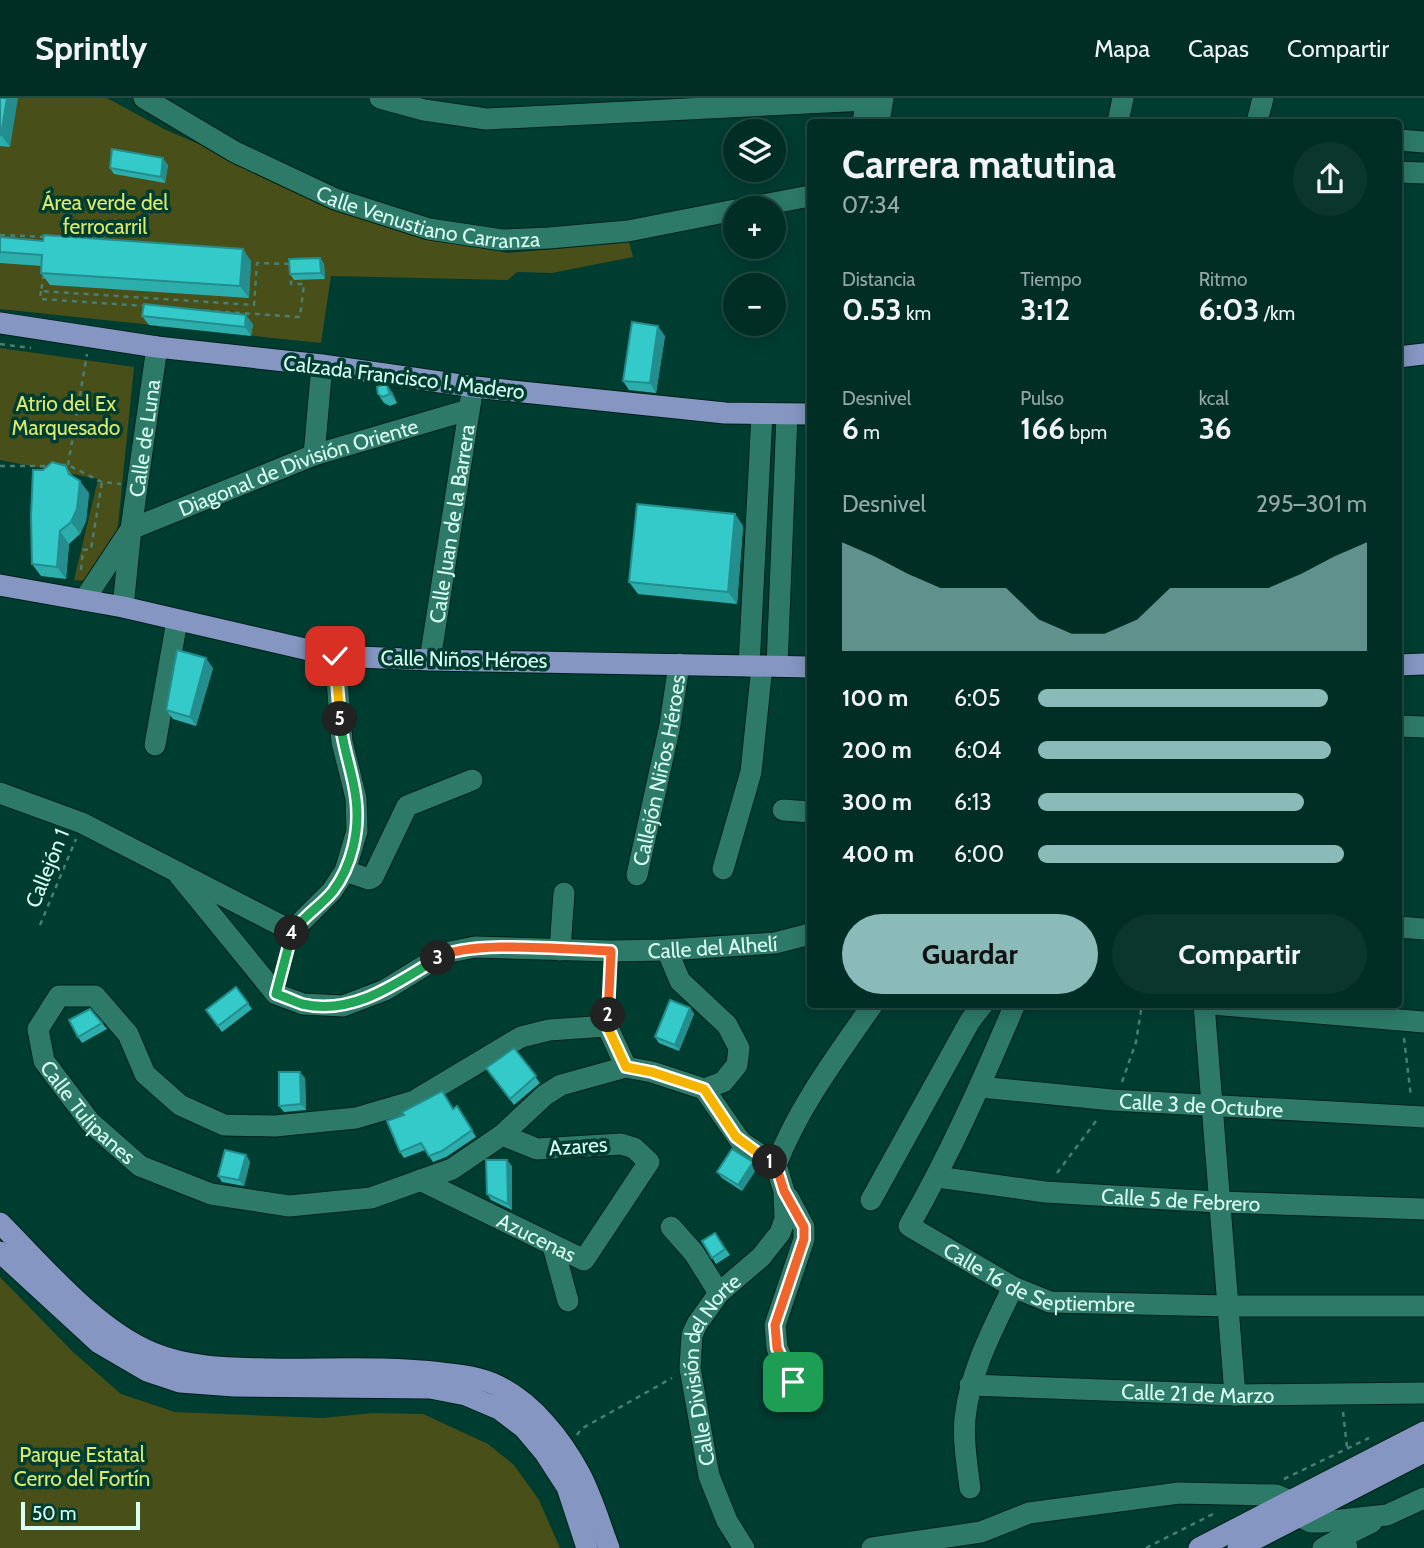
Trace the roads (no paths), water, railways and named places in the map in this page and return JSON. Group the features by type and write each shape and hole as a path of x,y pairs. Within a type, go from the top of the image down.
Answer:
{"main road":[{"name":"Calzada Francisco I. Madero","path":"0,323 157,347 322,365 475,387 725,413 807,414"},
{"path":"1402,357 1424,354"},
{"name":"Calle Niños Héroes","path":"0,585 82,590 123,607 335,656 807,667"},
{"path":"1402,665 1424,664"},
{"path":"0,1223 59,1283 108,1327 152,1353 175,1361 220,1367 412,1369 470,1376 498,1386 528,1406 562,1444 581,1475 609,1548"},
{"path":"0,1252 99,1343 146,1371 180,1382 234,1387 430,1388 466,1395 499,1409 524,1428 545,1453 567,1487 587,1548"},
{"path":"1238,1548 1295,1509 1424,1432"},
{"path":"1199,1548 1424,1452"}],"street":[{"name":"Calle Venustiano Carranza","path":"144,98 235,152 335,199 429,229 502,240 549,238 628,231 723,213"},
{"path":"380,98 425,104 486,119 547,107 872,99"},
{"path":"1119,119 1123,98"},
{"path":"1258,119 1263,98"},
{"path":"864,119 872,99"},
{"path":"872,99 878,119"},
{"path":"1402,140 1424,142"},
{"path":"1402,172 1424,173"},
{"path":"786,201 807,197"},
{"name":"Calle de Luna","path":"123,607 131,529 157,347"},
{"path":"314,455 322,365"},
{"name":"Calle Juan de la Barrera","path":"430,660 468,410 475,387"},
{"name":"Diagonal de División Oriente","path":"131,529 314,455 468,410"},
{"path":"762,414 763,666"},
{"path":"723,869 751,772 787,415"},
{"name":"Calle de Luna","path":"82,590 131,529"},
{"path":"155,745 177,621"},
{"path":"0,793 82,823 292,931 332,891 345,871 357,831 356,798 342,742 335,656"},
{"name":"Callejón Niños Héroes","path":"638,876 670,725 679,664"},
{"path":"1402,726 1424,727"},
{"path":"345,871 369,879 373,877 407,806 472,780"},
{"path":"783,810 807,812"},
{"name":"Calle del Alhelí","path":"180,875 276,994 303,1004 343,1006 385,990 445,953 475,947 667,950 775,943 807,935"},
{"path":"560,950 564,893"},
{"path":"1402,927 1424,929"},
{"path":"667,950 680,981 727,1025 738,1048 737,1065 723,1082 704,1089 741,1142 776,1165 789,1131 812,1092 870,1008"},
{"name":"Calle Tulipanes","path":"626,1067 607,1026 549,1030 520,1037 414,1101 356,1118 275,1126 224,1125 180,1105 145,1074 128,1034 95,996 59,996 38,1029 44,1061 90,1122 140,1166 211,1195 289,1206 371,1198 452,1169 502,1135 545,1095 561,1085 626,1067 652,1072 704,1089"},
{"path":"871,1200 970,1021 980,1008"},
{"name":"Calle 16 de Septiembre","path":"1013,1008 980,1087 937,1177 909,1226 1013,1287 1050,1302 1227,1306 1424,1306"},
{"path":"1204,1008 1235,1395"},
{"path":"1258,1008 1424,1022"},
{"name":"Calle 3 de Octubre","path":"980,1087 1112,1100 1419,1117"},
{"name":"Azares","path":"502,1135 537,1149 621,1144 634,1148 649,1162"},
{"name":"Azucenas","path":"420,1180 584,1260 649,1162"},
{"name":"Calle División del Norte","path":"744,1548 727,1521 709,1476 690,1368 692,1335 696,1324 719,1293 761,1257 780,1233 785,1219 784,1191 776,1165"},
{"name":"Calle 5 de Febrero","path":"937,1177 1045,1192 1218,1202 1424,1209"},
{"path":"784,1191 804,1227 804,1239 775,1325 777,1348 793,1382"},
{"path":"671,1227 694,1253 719,1293"},
{"path":"553,1247 568,1301"},
{"path":"970,1488 965,1449 965,1420 970,1385 988,1337 1013,1287"},
{"name":"Calle 21 de Marzo","path":"970,1385 1235,1395 1424,1393"},
{"path":"872,1548 981,1532 1030,1513 1179,1493 1276,1495 1311,1522 1387,1515 1422,1504"},
{"path":"1323,1548 1345,1542 1387,1515"}],"park label":[{"name":"Área verde del ferrocarril","path":"105,214"},
{"name":"Atrio del Ex Marquesado","path":"66,415"},
{"name":"Parque Estatal Cerro del Fortín","path":"82,1466"}]}
